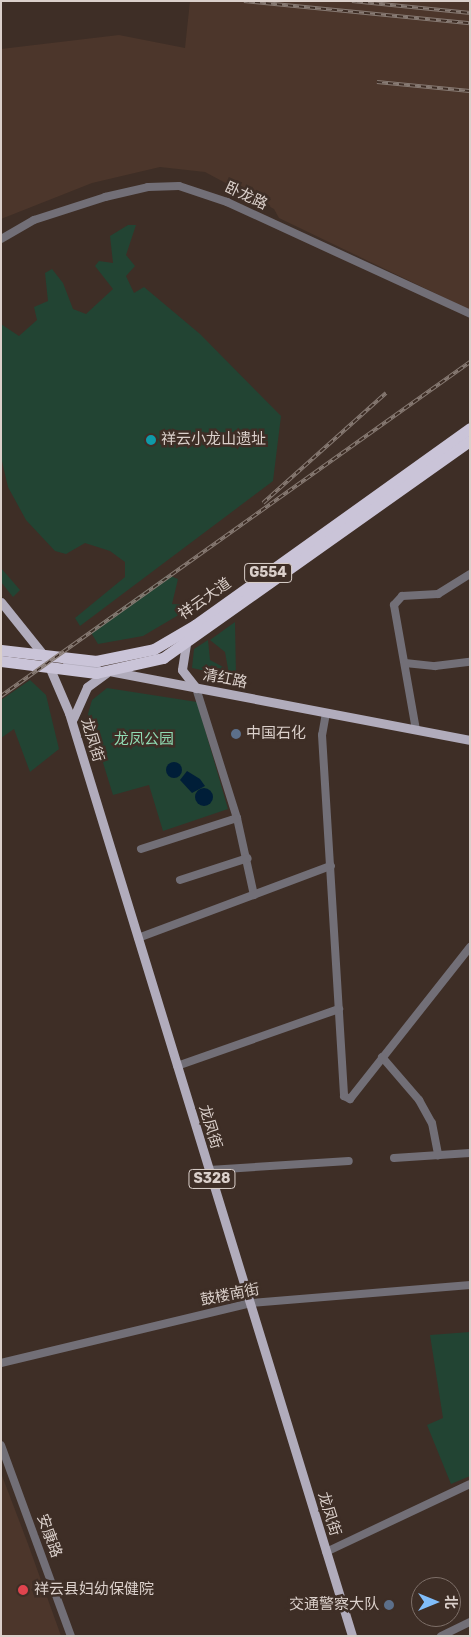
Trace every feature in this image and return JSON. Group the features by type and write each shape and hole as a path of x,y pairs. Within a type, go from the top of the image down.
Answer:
{"highway":[{"name":"祥云大道","path":"2,653 45,658 105,661 167,643 470,428"},
{"name":"祥云大道","path":"2,653 51,669 111,672 146,665 186,644 470,441"}],"main road":[{"path":"1,602 45,658"},
{"path":"186,644 181,668 196,688"},
{"name":"龙凤街","path":"45,658 72,722 352,1636"},
{"name":"清红路","path":"45,658 470,740"},
{"path":"72,722 87,687 111,672"}],"street":[{"name":"卧龙路","path":"1,239 34,220 105,197 148,187 179,186 221,199 470,314"},
{"path":"416,730 394,605 398,599 438,594 470,574"},
{"path":"405,663 435,666 470,662"},
{"path":"196,688 237,818 248,858 254,895"},
{"path":"326,713 322,736 344,1096 350,1099 470,947"},
{"path":"141,849 237,818"},
{"path":"180,880 248,858"},
{"path":"138,938 330,866"},
{"path":"177,1066 339,1009"},
{"path":"382,1057 420,1100 432,1123 438,1155"},
{"path":"394,1158 470,1153"},
{"path":"209,1170 350,1161"},
{"name":"鼓楼南街","path":"1,1363 250,1303 470,1285"},
{"name":"安康路","path":"1,1445 71,1636"},
{"path":"326,1552 470,1484"},
{"path":"441,1636 470,1622"}],"shaded area":[{"path":"190,1 470,1 470,310 279,218 274,209 205,172 160,167 92,183 1,219 1,49 119,35 185,48"},
{"name":"祥云县妇幼保健院","path":"1,1473 28,1544 61,1636 1,1636"}],"green space":[{"path":"128,225 136,225 126,255 135,266 126,276 134,293 144,287 200,334 281,416 273,481 80,626 75,618 125,577 125,562 110,551 85,543 66,554 55,551 26,520 8,487 1,457 1,324 19,336 37,320 34,307 48,301 45,273 52,269 63,283 73,309 86,314 113,289 95,266 99,261 113,263 110,236"},
{"path":"1,568 20,590 13,597 1,582"},
{"path":"168,575 178,579 172,604 186,605 187,610 143,636 98,644 90,631"},
{"path":"235,622 236,676 229,674 225,652 210,640"},
{"path":"208,640 210,660 225,668 225,675 192,668 194,649"},
{"path":"30,680 46,695 59,749 30,772 14,729 1,738 1,700"},
{"name":"龙凤公园","path":"107,688 197,702 228,809 163,831 149,785 113,795 88,714 92,700"},
{"path":"470,1332 470,1476 451,1484 427,1425 443,1418 430,1335"}],"water":[{"path":"174,762 182,770 174,778 166,770"},
{"path":"187,771 200,779 205,786 192,793 180,780"},
{"path":"200,788 208,788 213,793 211,804 200,806 195,801 195,793"}],"railway":[{"path":"244,1 470,23"},
{"path":"352,1 470,13"},
{"path":"377,82 470,91"},
{"path":"1,696 470,362"},
{"path":"263,503 386,393"}],"place":[{"name":"祥云小龙山遗址","path":"151,440"},
{"name":"中国石化","path":"236,734"},
{"name":"祥云县妇幼保健院","path":"23,1590"},
{"name":"交通警察大队","path":"389,1605"}]}
